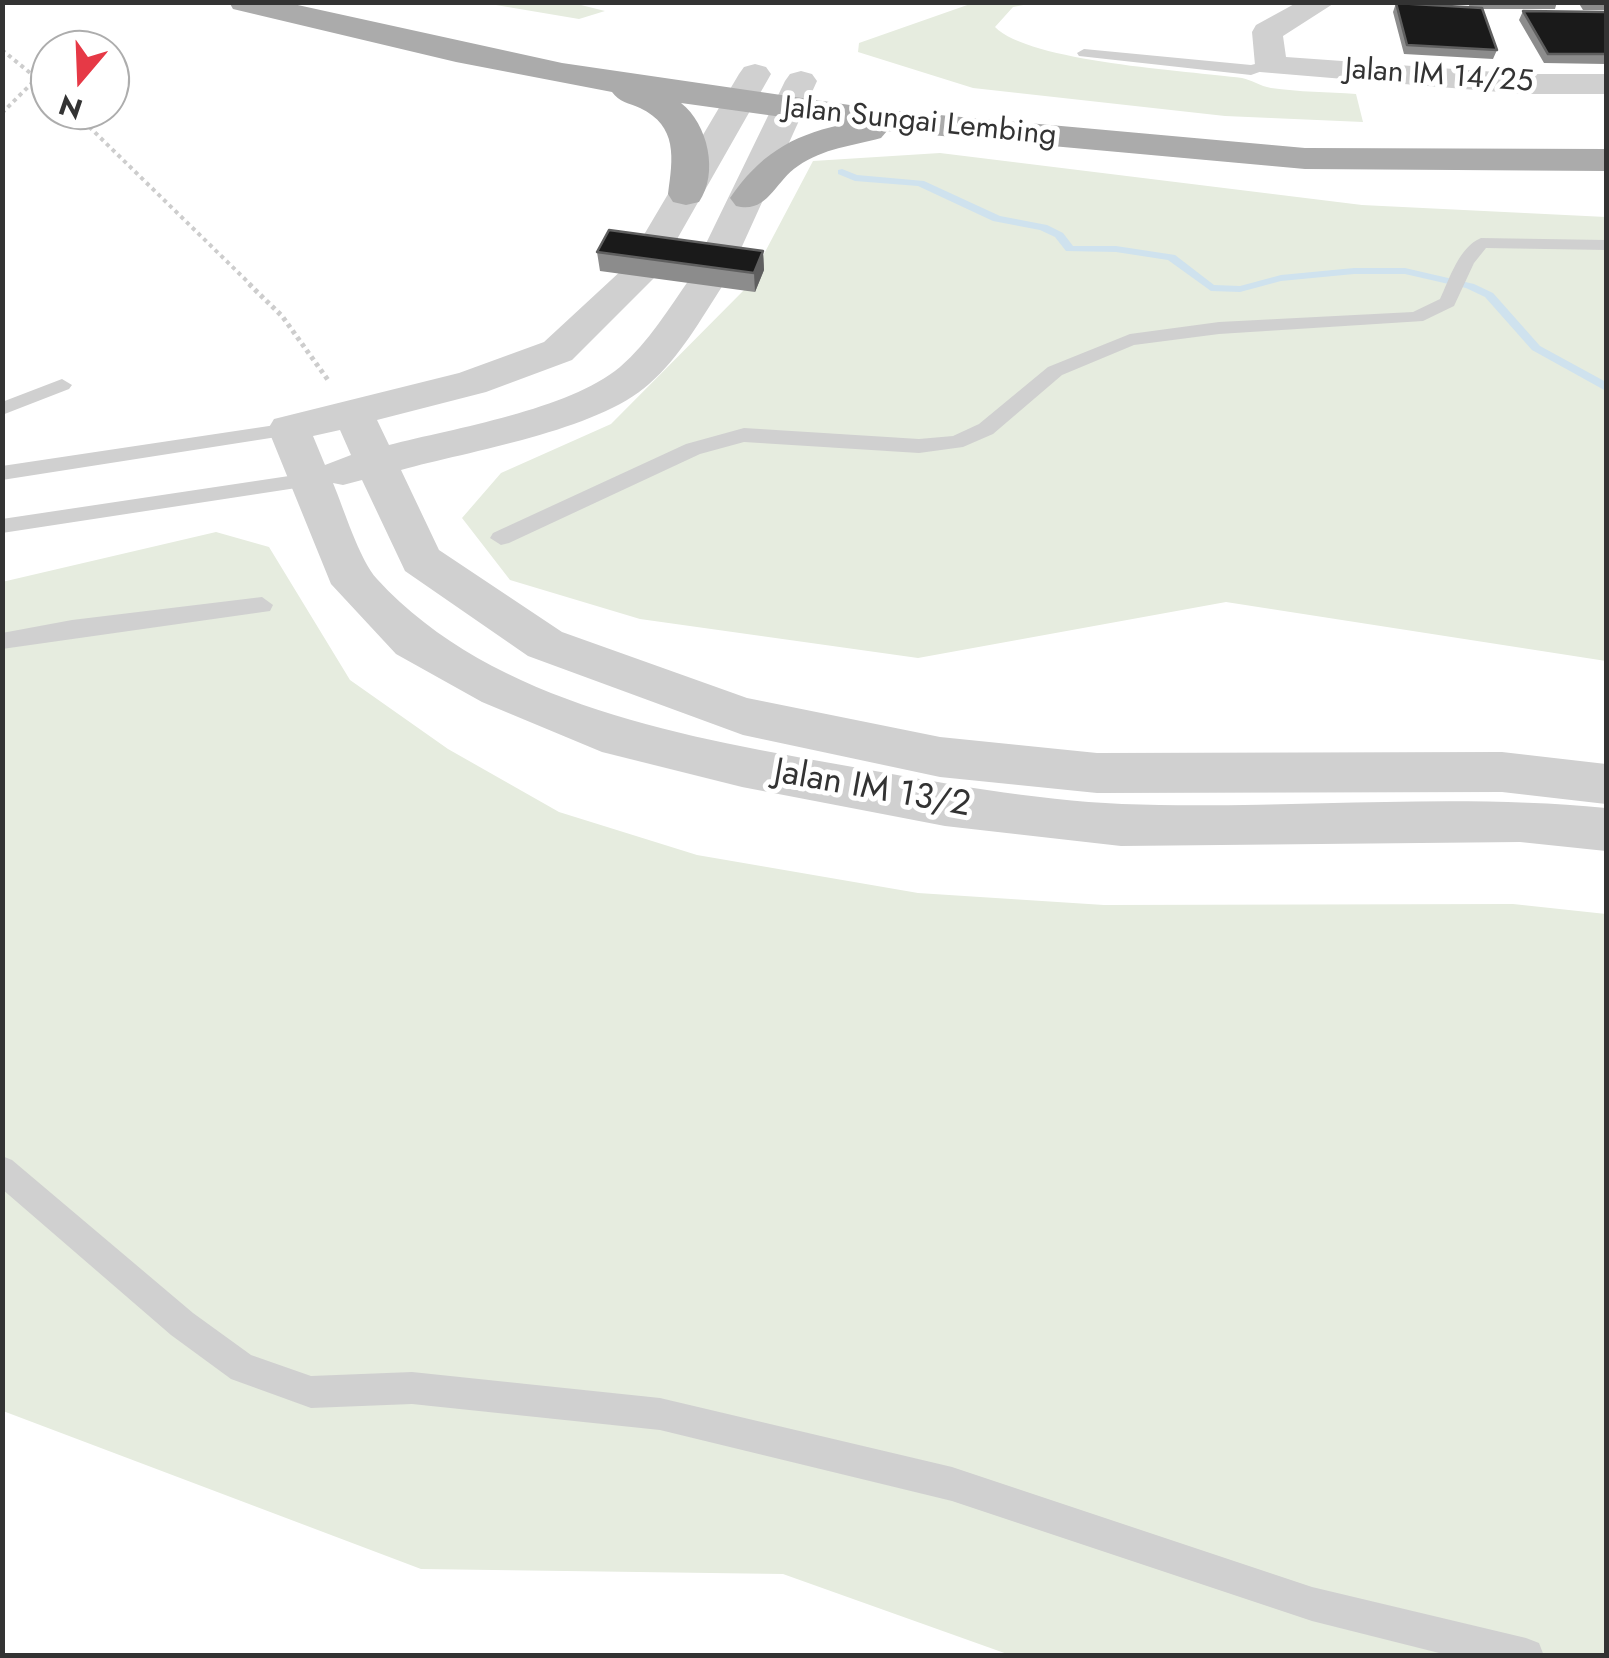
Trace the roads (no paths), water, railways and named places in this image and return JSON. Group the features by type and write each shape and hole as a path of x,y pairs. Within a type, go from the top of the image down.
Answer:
{"main road":[{"name":"Jalan Sungai Lembing","path":"244,2 326,25 560,75 1244,129 1362,135 1606,134"},
{"path":"373,2 447,17"},
{"name":"Jalan Sungai Lembing","path":"614,49 747,89"},
{"path":"560,75 651,99 671,109 686,130 693,154 686,194"},
{"name":"Jalan Sungai Lembing","path":"795,95 952,129 1334,160 1606,160"},
{"path":"749,198 762,174 788,154 823,139 864,131 952,129"}],"street":[{"path":"1271,65 1267,32 1321,2"},
{"name":"Jalan IM 14/25","path":"1271,65 1524,84 1606,84"},
{"path":"289,428 472,383 558,351 644,265 747,89"},
{"path":"309,480 558,414 606,395 634,376 668,341 710,274 795,95"},
{"name":"Jalan IM 13/2","path":"353,413 421,560 545,644 743,716 940,757 1097,773 1502,772 1606,784"},
{"name":"Jalan IM 13/2","path":"289,428 354,584 413,642 499,689 602,733 742,767 926,802 1121,825 1520,821 1606,830"}],"lane":[{"path":"1084,54 1251,70 1271,65"},
{"path":"500,538 693,449 744,435 919,446 956,442 986,428 1055,370 1130,340 1219,328 1416,318 1448,302 1466,262 1481,244 1606,245"},
{"path":"2,408 62,385"},
{"path":"2,473 289,428"},
{"path":"2,526 309,480"},
{"path":"2,642 72,628 262,606"},
{"path":"2,1170 182,1324 242,1368 311,1392 412,1388 660,1414 952,1484 1312,1604 1526,1656"}],"waterway":[{"path":"842,172 855,178 920,183 997,219 1043,227 1059,235 1070,249 1116,249 1171,257 1211,288 1240,289 1281,278 1354,271 1405,271 1470,286 1489,295 1536,348 1606,387"}]}
